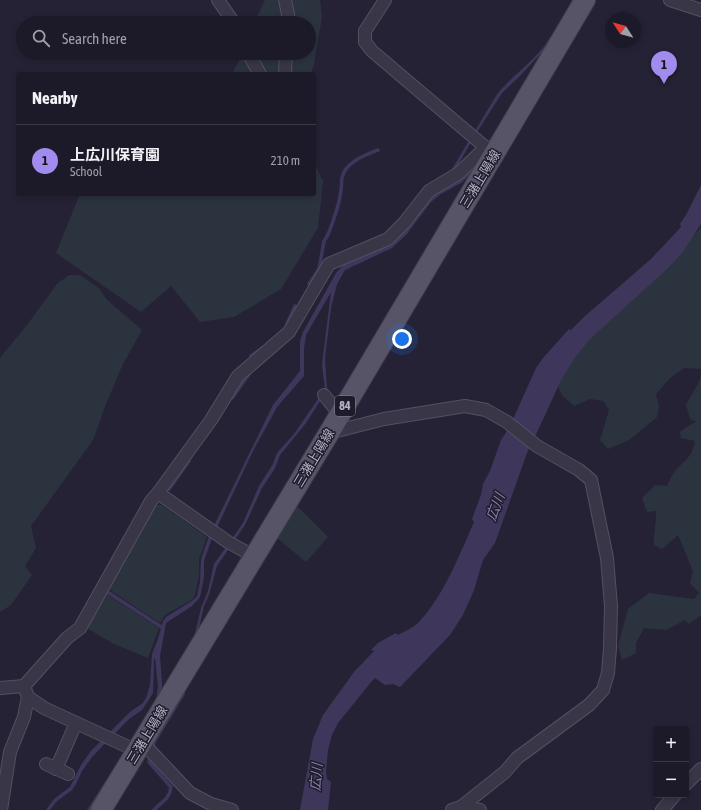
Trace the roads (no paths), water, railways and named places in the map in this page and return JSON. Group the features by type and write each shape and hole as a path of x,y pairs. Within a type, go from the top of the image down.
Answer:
{"main road":[{"name":"三潴上陽線","path":"101,810 136,747 255,557 340,415 491,152 585,0"}],"street":[{"path":"218,0 229,16"},
{"path":"285,0 288,16"},
{"path":"1,810 10,752 24,717 26,691 67,638 80,628 151,501 211,420 238,376 289,332 329,264 388,238 404,223 428,191 491,152 372,51 365,42 365,31 385,0"},
{"path":"670,0 701,10"},
{"path":"252,60 259,72"},
{"path":"285,72 286,60"},
{"path":"324,395 340,415"},
{"path":"329,433 384,419 465,406 486,410 507,422 537,446 579,470 591,480 607,558 611,606 608,673 603,690 589,705 517,758 505,772 457,809"},
{"path":"158,493 228,542 255,557"},
{"path":"0,688 26,691 44,708 101,735 136,747 190,793 210,804 232,810"},
{"path":"68,774 51,767 76,723"},
{"path":"689,781 701,769"},
{"path":"662,810 672,798"},
{"path":"457,809 480,810"}],"water":[{"path":"572,0 576,0 545,49 502,93 472,140 457,167 481,158 482,164 461,183 441,194 431,202 406,235 392,248 345,270 337,284 331,308 325,358 327,390 306,423 280,455 275,468 262,488 245,525 217,566 209,595 204,606 195,646 192,646 201,608 208,591 214,564 243,523 259,486 273,464 277,453 294,434 325,389 322,365 331,292 306,335 304,349 304,376 277,407 253,451 212,538 204,561 204,577 200,597 192,606 166,623 160,656 162,684 161,701 91,810 87,810 156,702 158,686 155,658 153,693 142,710 129,719 92,757 82,771 72,790 56,802 50,810 46,810 54,799 70,787 81,765 91,751 130,712 143,703 146,698 150,685 152,654 163,621 166,617 192,601 197,596 200,582 201,559 209,536 273,405 300,371 300,341 303,332 336,273 343,265 389,243 429,199 437,191 444,187 452,169 496,96 545,45 556,29"},
{"name":"広川","path":"701,185 701,224 683,252 667,269 590,339 576,356 561,380 527,453 495,543 483,560 474,590 463,615 450,635 400,687 393,684 385,685 375,678 372,681 338,723 332,735 328,750 326,772 327,779 331,782 328,810 300,810 313,739 323,715 354,672 374,651 371,650 378,643 396,633 398,635 412,628 428,612 436,600 463,548 474,522 472,519 481,495 483,484 490,471 501,440 509,428 536,368 569,329 571,330 651,259 681,227 680,224"}],"waterway":[{"path":"309,284 319,269 324,241 330,231 339,203 344,172 351,163 378,150"},
{"path":"287,324 295,306"},
{"path":"251,356 262,348"},
{"path":"232,398 249,374"},
{"path":"169,489 189,461"},
{"path":"106,591 163,628"},
{"path":"152,749 154,742 183,694"},
{"path":"150,755 149,762 171,787 169,795 154,810"}],"place":[{"name":"上広川保育園","path":"664,84"}]}
